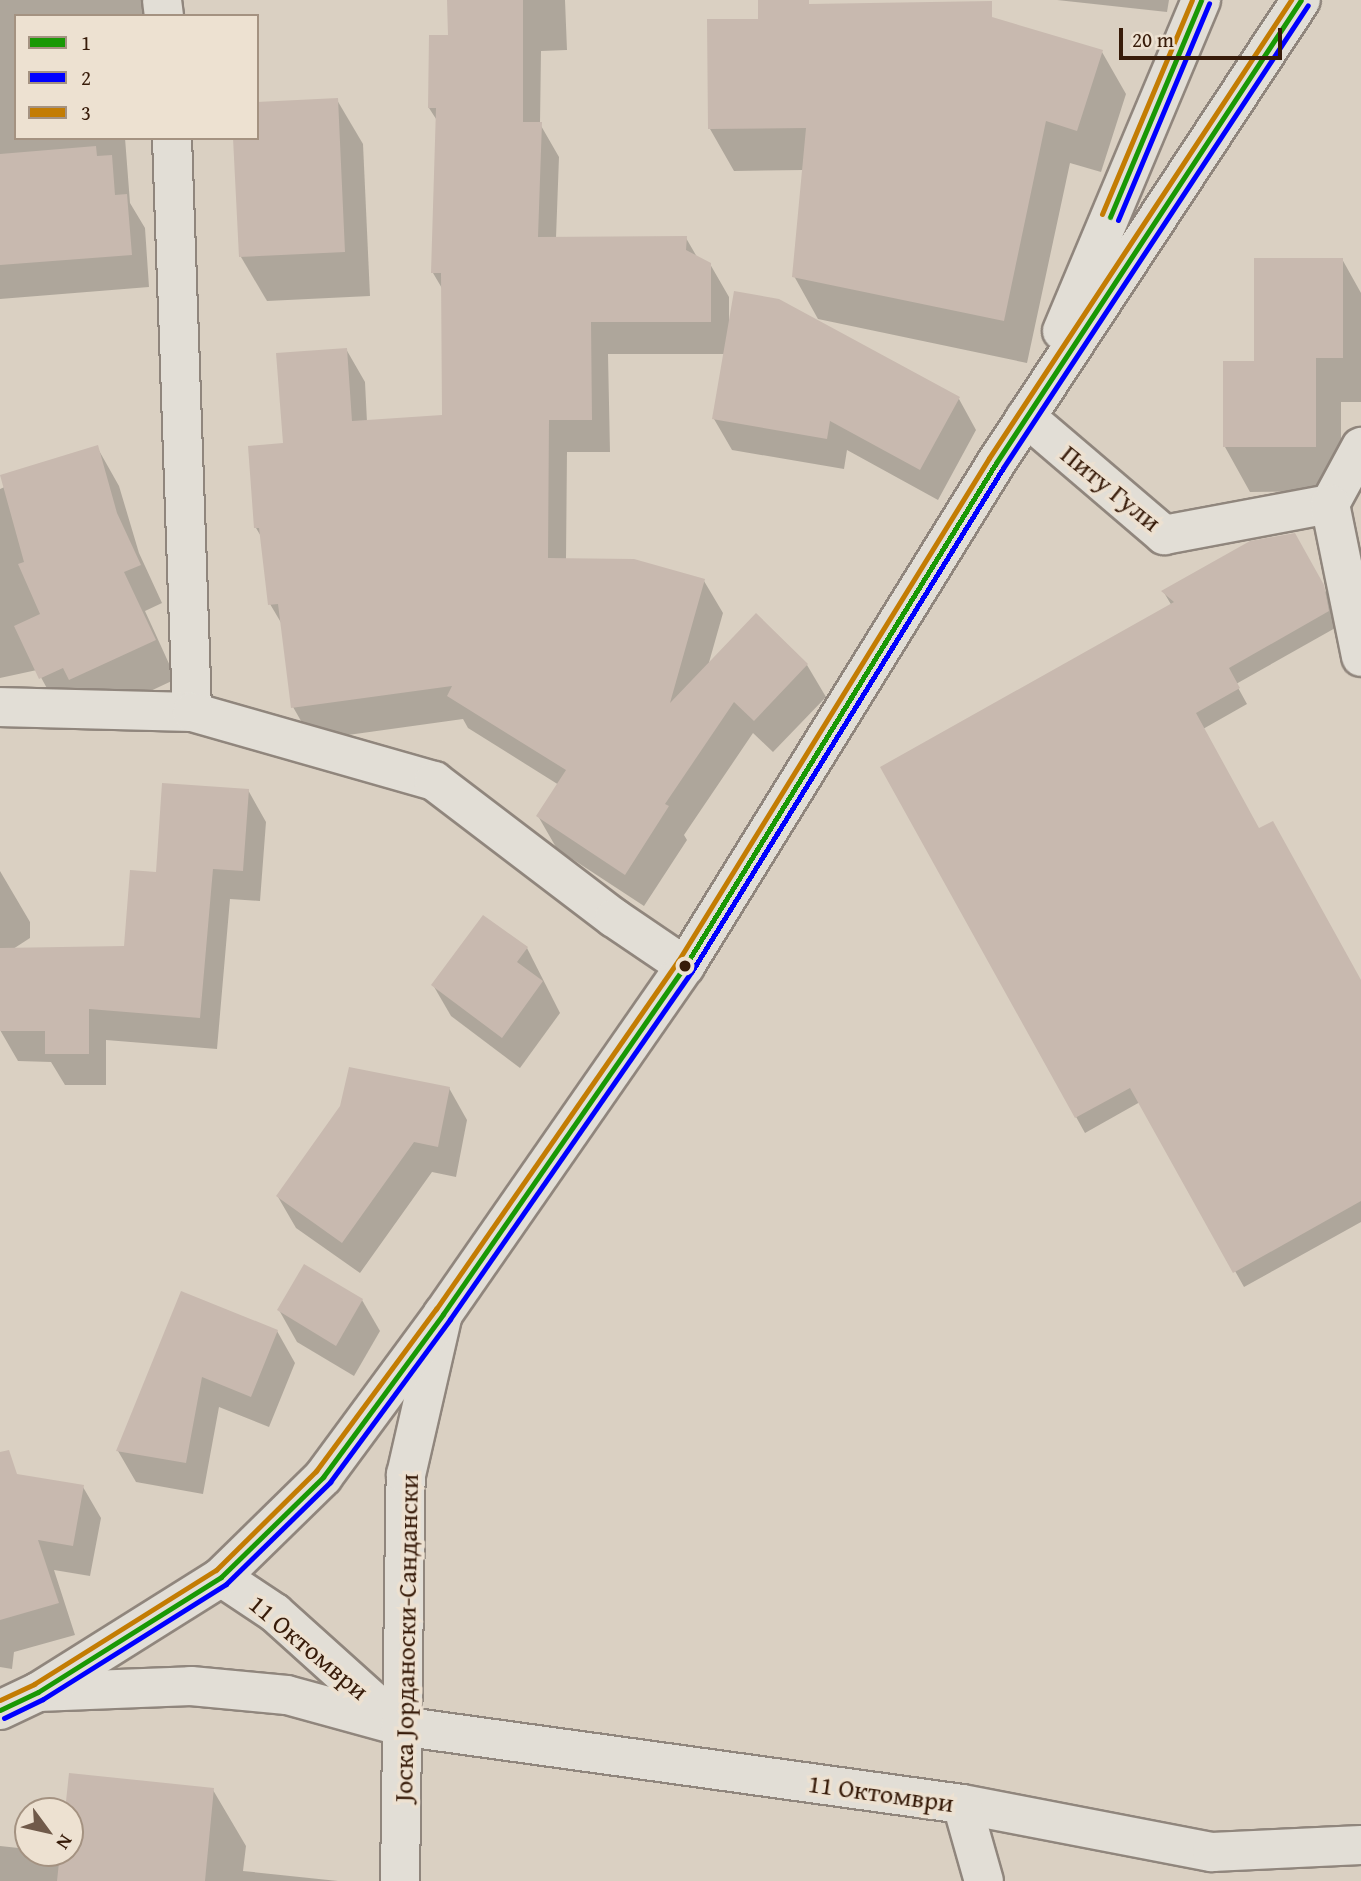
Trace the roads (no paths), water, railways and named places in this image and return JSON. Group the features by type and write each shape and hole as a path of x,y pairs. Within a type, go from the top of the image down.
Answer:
{"street":[{"name":"Јоска Јорданоски-Сандански","path":"1026,417 1201,0"},
{"name":"Јоска Јорданоски-Сандански","path":"221,1577 323,1478 443,1314 685,966 1026,417 1301,0"},
{"path":"172,140 192,712"},
{"name":"Питу Гули","path":"1026,417 1164,535 1330,505"},
{"path":"1361,447 1330,505 1361,657"},
{"path":"0,707 192,712 434,781 614,918 685,966"},
{"name":"Јоска Јорданоски-Сандански","path":"400,1881 400,1726 406,1475 443,1314"},
{"name":"11 Октомври","path":"0,1710 38,1692 221,1577 275,1613 400,1726"},
{"name":"11 Октомври","path":"38,1692 205,1687 287,1695 400,1726 962,1804 1212,1852 1361,1844"},
{"path":"962,1804 984,1881"}]}
